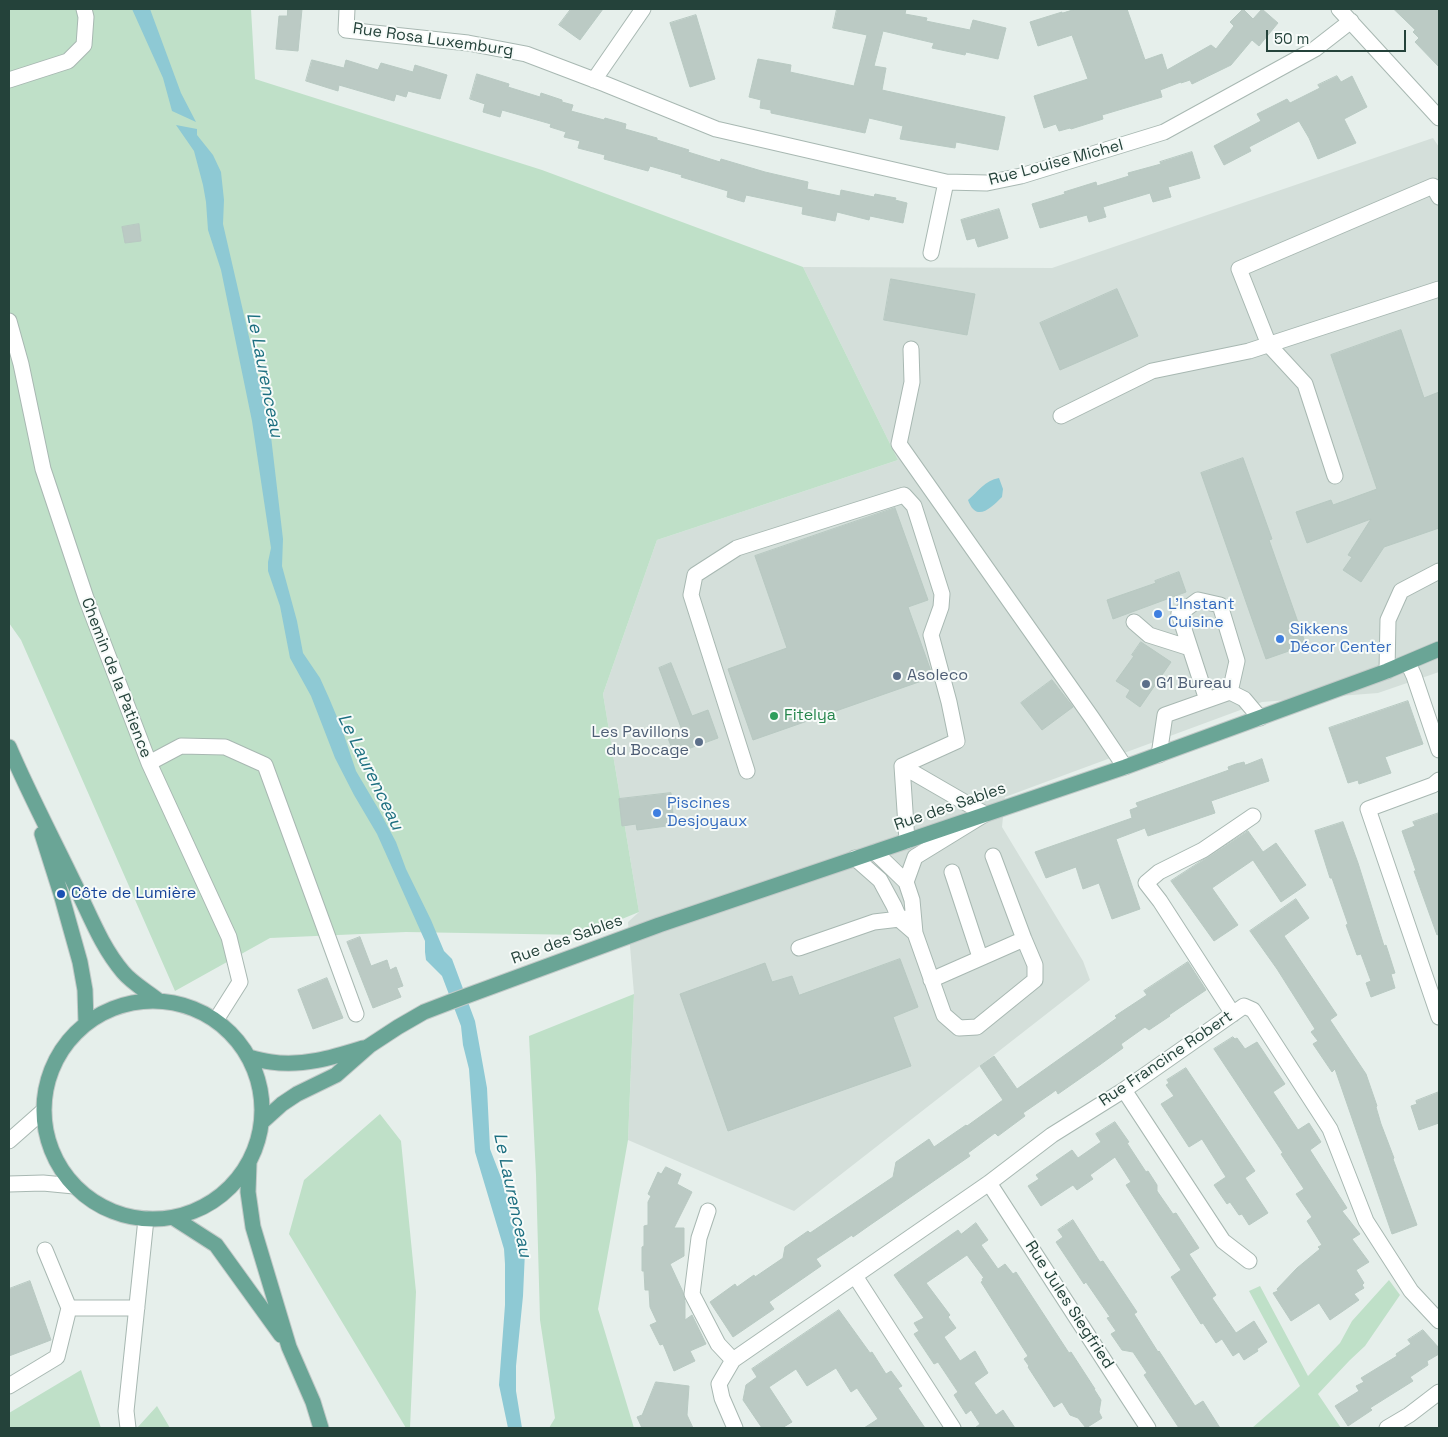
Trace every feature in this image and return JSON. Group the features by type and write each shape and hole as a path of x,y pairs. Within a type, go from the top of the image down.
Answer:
{"main road":[{"name":"Rue des Sables","path":"369,1046 424,1012 471,994 659,925 1159,755 1387,672 1439,650"},
{"path":"9,747 26,786 107,951 124,974 159,1001"},
{"path":"26,786 62,894 80,962 85,990 86,1023"},
{"path":"159,1001 189,1007 216,1020 234,1037 249,1057 260,1088 262,1122 249,1163 235,1182 210,1204 174,1218 146,1219 119,1214 95,1203 74,1186 57,1164 47,1138 43,1111 48,1078 62,1048 86,1023 108,1010 133,1002 159,1001"},
{"path":"249,1057 273,1062 301,1063 330,1058 369,1046"},
{"path":"262,1122 282,1104 297,1094 336,1075 369,1046"},
{"path":"249,1163 248,1192 253,1227 289,1347 313,1402 321,1428"},
{"path":"174,1218 216,1245 289,1347"}],"street":[{"path":"9,80 68,61 84,45 86,17 84,9"},
{"name":"Rue Rosa Luxemburg","path":"347,9 346,30 468,43 526,54 594,80"},
{"path":"594,80 643,9"},
{"path":"1340,9 1439,118"},
{"name":"Rue Louise Michel","path":"594,80 716,129 946,182 987,183 1021,176 1164,132 1315,49 1351,21"},
{"path":"930,253 946,182"},
{"path":"1334,476 1305,384 1269,345 1239,269 1433,186 1439,197"},
{"path":"1061,416 1152,372 1249,351 1439,289"},
{"name":"Chemin de la Patience","path":"9,321 21,364 43,469 86,598 148,763 228,937 240,982 216,1020"},
{"path":"910,349 912,382 898,444 1125,767"},
{"path":"747,772 690,595 695,575 737,548 904,495 914,506 942,594 942,607 931,635 949,702 957,741 902,766"},
{"path":"1387,672 1388,620 1401,591 1439,571"},
{"path":"1207,700 1180,614 1198,600 1220,605 1237,661 1230,692"},
{"path":"1134,622 1150,635 1190,648"},
{"path":"1408,663 1439,750"},
{"path":"1159,755 1165,715 1230,692 1244,699 1260,718"},
{"path":"148,763 181,746 225,747 265,765 356,1014"},
{"path":"902,766 984,814 915,857 906,882"},
{"path":"902,766 907,841"},
{"path":"1439,780 1433,785 1368,809 1439,1017"},
{"path":"1233,1014 1160,901 1146,883 1159,872 1203,850 1254,816"},
{"path":"875,852 906,882 912,900 907,919"},
{"path":"856,858 880,880 894,906 907,919 915,933 944,1015 959,1028 977,1027 1035,980 1035,965 993,856"},
{"path":"952,872 980,958"},
{"path":"800,948 874,922 907,919"},
{"path":"931,980 1024,939"},
{"name":"Rue Francine Robert","path":"733,1360 990,1183 1052,1135 1124,1090 1244,1006 1253,1010 1330,1129 1366,1221 1411,1291 1439,1321"},
{"path":"1124,1090 1224,1241 1249,1260"},
{"path":"9,1141 43,1111"},
{"path":"9,1184 43,1183 74,1186"},
{"name":"Rue Jules Siegfried","path":"990,1183 1148,1428"},
{"path":"708,1211 699,1238 692,1294 718,1344 733,1360 720,1384 722,1398 735,1428"},
{"path":"128,1428 126,1411 146,1219"},
{"path":"9,1386 57,1357 69,1308 45,1250"},
{"path":"856,1276 953,1428"},
{"path":"69,1308 136,1308"},
{"path":"1387,1428 1409,1415 1439,1392"}],"shaded area":[{"path":"1433,138 1439,147 1439,672 1378,693 1262,702 1005,797 1002,827 1083,961 1090,980 794,1211 628,1140 634,994 628,922 639,912 603,694 657,540 898,460 803,267 1052,268"}],"green space":[{"path":"9,9 251,9 255,79 542,170 803,267 898,460 657,540 603,694 639,912 583,935 406,932 270,938 175,991 21,640 9,623"},
{"path":"634,994 628,1140 598,1309 634,1428 549,1428 555,1418 540,1320 536,1175 529,1036"},
{"path":"380,1114 401,1141 416,1292 410,1428 406,1428 289,1234 304,1180"},
{"path":"1389,1280 1400,1295 1365,1346 1318,1394 1341,1428 1252,1428 1300,1386 1249,1291 1260,1286 1308,1376 1340,1343 1352,1321"},
{"path":"81,1370 101,1428 9,1428 9,1413"},
{"path":"157,1406 170,1428 137,1428"}],"water":[{"path":"132,9 150,9 181,93 196,122 172,111 163,78"},
{"path":"176,125 197,129 197,135 213,155 221,172 224,200 223,224 270,428 283,539 282,566 297,621 303,653 320,678 342,729 356,771 396,842 406,869 444,951 452,959 475,1021 487,1088 490,1149 507,1193 511,1213 522,1235 525,1251 523,1296 516,1366 516,1391 522,1428 508,1428 499,1385 505,1305 504,1249 475,1152 469,1069 463,1045 461,1026 442,976 426,960 425,941 377,834 335,758 311,696 290,658 280,606 268,571 271,548 252,421 221,270 208,230 203,185 194,151"},
{"path":"999,478 1003,489 1002,497 989,509 979,512 975,511 968,500 986,484"}],"building":[{"path":"288,9 302,9 298,51 276,49 279,16 287,16"},
{"path":"571,9 603,9 580,40 559,25"},
{"path":"837,9 906,9 905,14 927,18 926,21 970,30 973,20 1006,28 998,59 966,52 965,55 932,48 934,43 883,31 874,66 886,68 882,90 1005,117 998,150 956,142 955,148 900,139 903,126 869,118 865,133 771,113 771,110 760,108 761,100 749,97 758,59 791,65 790,72 854,86 867,35 833,28"},
{"path":"1076,9 1127,9 1145,60 1162,54 1167,70 1211,45 1216,49 1234,26 1230,22 1243,9 1253,19 1262,9 1278,23 1259,46 1252,40 1231,65 1192,84 1190,80 1181,82 1160,90 1162,97 1102,115 1103,119 1071,129 1059,131 1056,124 1044,128 1034,96 1088,79 1072,35 1038,46 1030,22"},
{"path":"1394,9 1439,9 1439,67 1415,42 1419,38 1413,32 1415,30"},
{"path":"696,15 715,79 690,87 670,23"},
{"path":"312,60 344,68 346,60 378,70 381,63 413,72 415,65 447,75 440,99 408,91 406,97 396,94 394,101 339,85 338,91 306,81"},
{"path":"477,74 509,84 508,87 540,97 541,93 562,100 562,102 573,105 571,111 626,124 625,129 657,138 657,140 689,150 688,152 720,162 721,159 808,182 807,189 840,196 841,190 874,197 875,194 896,198 895,200 907,203 903,223 870,216 869,220 837,212 835,221 802,214 803,207 746,195 744,202 727,197 728,191 681,177 682,175 650,166 648,171 604,159 605,155 578,148 580,141 564,137 566,132 550,127 551,124 502,110 500,117 483,112 485,104 470,99"},
{"path":"1337,76 1341,82 1352,76 1367,107 1344,119 1356,143 1318,159 1299,121 1249,147 1251,151 1224,165 1214,146 1261,121 1257,114 1287,99 1290,103 1320,88 1318,85"},
{"path":"1192,152 1200,178 1168,187 1171,197 1153,202 1150,193 1103,207 1106,217 1089,222 1087,215 1040,228 1032,204 1096,182 1097,186 1129,176 1128,173 1161,164 1160,162"},
{"path":"999,209 1008,238 978,247 975,238 967,240 961,220"},
{"path":"139,224 141,241 125,243 122,227"},
{"path":"891,279 975,294 967,335 884,320"},
{"path":"1117,289 1138,336 1060,370 1040,323"},
{"path":"1401,330 1424,398 1439,392 1439,528 1384,547 1361,582 1343,570 1352,557 1348,555 1371,519 1307,543 1296,512 1331,500 1333,505 1377,489 1331,355"},
{"path":"1243,458 1272,539 1269,540 1306,645 1266,659 1201,473"},
{"path":"895,508 928,600 908,607 933,677 753,740 728,669 787,648 755,556"},
{"path":"1179,572 1186,592 1113,619 1107,600 1156,583 1155,581"},
{"path":"1141,642 1171,662 1140,707 1126,697 1130,690 1116,681 1134,656 1132,655"},
{"path":"671,663 692,716 708,710 718,738 674,754 668,738 683,733 659,668"},
{"path":"1052,680 1073,707 1042,730 1021,703"},
{"path":"1408,701 1423,744 1385,757 1391,773 1359,784 1358,780 1348,783 1329,728"},
{"path":"1262,759 1269,781 1211,801 1215,813 1148,836 1145,828 1116,839 1140,909 1112,919 1099,883 1083,889 1076,867 1046,878 1035,852 1132,818 1130,810 1138,807 1136,803 1229,770 1228,767 1236,764 1244,762 1245,765"},
{"path":"671,793 674,825 637,830 636,824 622,826 619,799"},
{"path":"1439,813 1439,934 1437,935 1402,831 1415,826 1413,822"},
{"path":"1343,822 1384,946 1386,945 1395,973 1391,974 1395,988 1371,997 1366,983 1371,981 1361,954 1357,955 1315,831"},
{"path":"1248,831 1263,852 1276,843 1306,885 1281,902 1253,860 1212,888 1238,925 1214,941 1171,881"},
{"path":"1296,899 1309,918 1284,936 1337,1015 1330,1020 1366,1074 1381,1124 1417,1225 1392,1234 1335,1069 1332,1072 1313,1044 1318,1041 1311,1032 1315,1029 1250,931"},
{"path":"360,937 371,966 387,960 390,970 396,967 403,986 397,988 401,997 373,1008 347,942"},
{"path":"900,959 918,1007 893,1017 911,1066 728,1131 680,994 765,963 772,982 792,976 799,995"},
{"path":"1188,962 1206,990 1149,1030 1145,1027 1121,1044 1123,1048 1101,1064 1058,1094 1056,1090 1023,1113 1025,1116 998,1136 995,1133 968,1153 970,1156 853,1237 852,1235 816,1259 821,1266 769,1302 774,1309 733,1337 710,1302 735,1284 737,1287 783,1258 785,1247 808,1231 810,1233 893,1177 896,1162 929,1139 934,1147 1003,1100 980,1066 994,1056 1017,1089 1117,1018 1115,1016 1147,995 1144,991"},
{"path":"327,978 343,1018 313,1029 298,990"},
{"path":"1233,1037 1237,1038 1245,1049 1257,1042 1285,1084 1273,1092 1298,1130 1309,1123 1321,1142 1310,1150 1347,1208 1342,1211 1360,1234 1352,1239 1369,1262 1356,1270 1364,1283 1362,1285 1364,1288 1354,1294 1359,1300 1330,1320 1319,1303 1291,1321 1273,1293 1278,1291 1277,1289 1297,1268 1320,1249 1318,1247 1322,1245 1307,1221 1312,1217 1296,1194 1304,1189 1281,1154 1283,1153 1214,1049"},
{"path":"1186,1068 1255,1171 1245,1178 1268,1213 1249,1225 1242,1214 1239,1215 1230,1202 1227,1204 1214,1185 1226,1177 1202,1139 1189,1147 1161,1104 1174,1096 1166,1085 1169,1083 1167,1080"},
{"path":"1439,1092 1439,1123 1419,1130 1411,1106 1417,1104 1416,1101"},
{"path":"1115,1122 1146,1172 1148,1171 1157,1185 1157,1191 1173,1214 1176,1213 1199,1248 1189,1254 1216,1295 1212,1298 1236,1333 1254,1321 1267,1342 1257,1349 1258,1351 1244,1360 1239,1352 1233,1356 1222,1339 1216,1343 1203,1323 1201,1324 1171,1277 1181,1270 1126,1185 1131,1182 1115,1157 1090,1175 1093,1179 1077,1190 1073,1185 1041,1206 1028,1186 1039,1179 1036,1175 1072,1150 1078,1158 1101,1142 1096,1134"},
{"path":"666,1167 681,1174 677,1184 692,1192 674,1228 684,1228 684,1256 670,1264 683,1292 685,1320 692,1315 706,1344 690,1351 695,1361 674,1371 663,1344 660,1345 650,1325 657,1322 650,1307 649,1290 645,1290 644,1271 642,1271 644,1226 648,1225 648,1202 651,1196 648,1194 658,1172 661,1174"},
{"path":"1073,1220 1100,1262 1103,1261 1137,1312 1134,1314 1195,1406 1203,1401 1220,1428 1179,1428 1144,1375 1147,1373 1133,1352 1122,1350 1111,1334 1116,1331 1107,1318 1110,1317 1086,1282 1084,1284 1056,1242 1063,1237 1058,1230"},
{"path":"976,1223 988,1240 981,1245 998,1269 1005,1264 1013,1274 1016,1272 1069,1353 1071,1352 1101,1400 1099,1412 1102,1418 1086,1428 1078,1418 1070,1415 1062,1402 1054,1407 1028,1367 1024,1359 1028,1356 981,1282 984,1278 967,1255 926,1283 950,1315 948,1317 956,1328 944,1337 960,1361 975,1351 988,1373 974,1383 996,1415 1003,1410 1015,1428 975,1428 980,1424 971,1410 966,1414 954,1395 958,1392 938,1362 934,1364 914,1334 919,1331 914,1323 924,1318 894,1275 958,1230 961,1234"},
{"path":"30,1281 51,1340 9,1356 9,1289"},
{"path":"839,1310 870,1353 872,1352 886,1374 891,1371 902,1386 898,1388 925,1428 864,1428 878,1419 857,1388 851,1392 836,1368 807,1386 796,1369 769,1387 792,1422 782,1428 762,1428 743,1400 746,1385 757,1377 752,1369"},
{"path":"1423,1330 1439,1348 1439,1354 1427,1361 1428,1365 1410,1377 1413,1381 1370,1408 1372,1410 1348,1426 1335,1406 1359,1391 1356,1386 1364,1382 1361,1378 1397,1356 1396,1354 1411,1344 1408,1340"},
{"path":"656,1382 689,1386 687,1415 693,1428 642,1428 637,1417 642,1415"}],"place":[{"name":"L'Instant Cuisine","path":"1158,614"},
{"name":"Sikkens Décor Center","path":"1280,639"},
{"name":"Asoleco","path":"897,676"},
{"name":"G1 Bureau","path":"1146,684"},
{"name":"Fitelya","path":"774,716"},
{"name":"Les Pavillons du Bocage","path":"699,742"},
{"name":"Piscines Desjoyaux","path":"657,813"},
{"name":"Côte de Lumière","path":"61,894"}],"water label":[{"name":"Le Laurenceau","path":"264,375"},
{"name":"Le Laurenceau","path":"370,772"},
{"name":"Le Laurenceau","path":"512,1195"}]}
